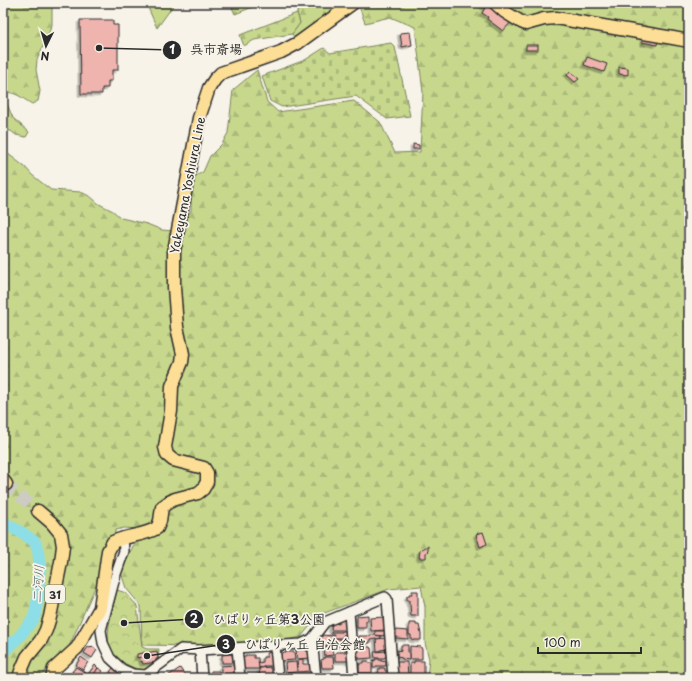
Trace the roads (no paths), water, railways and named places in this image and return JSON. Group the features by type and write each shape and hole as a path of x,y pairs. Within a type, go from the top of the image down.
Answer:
{"main road":[{"name":"Yakeyama Yoshiura Line","path":"52,678 54,669 77,648 100,608 108,552 112,542 150,532 158,528 162,507 175,499 198,494 207,482 207,473 204,468 173,460 167,455 165,447 171,411 172,386 182,362 183,354 177,327 174,287 174,251 199,118 209,88 221,73 281,52 298,43 353,3"},
{"path":"495,3 505,12 526,24 544,19 556,18 689,41"},
{"name":"31","path":"20,678 21,670 27,657 41,640 46,630 50,617 63,546 61,534 52,523 38,511"}],"street":[{"path":"123,538 124,551 116,574 101,630 103,643 110,658 122,669 133,674 147,677 181,649 200,650 301,644 312,639 325,622 385,597 387,599 393,678"},
{"path":"349,612 354,678"},
{"path":"312,639 316,678"},
{"path":"275,646 278,678"},
{"path":"237,648 240,678"},
{"path":"200,650 202,678"}],"waterway":[{"name":"二河川","path":"3,522 35,542 40,566 38,598 34,618 19,637 3,652"}],"tunnel":[{"path":"6,484 38,511"}],"place":[{"name":"呉市斎場","path":"99,48"},
{"name":"ひばりヶ丘第3公園","path":"124,623"},
{"name":"ひばりヶ丘 自治会館","path":"147,656"}]}
